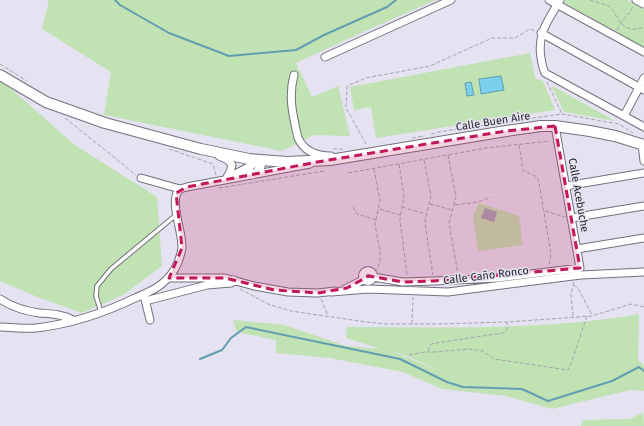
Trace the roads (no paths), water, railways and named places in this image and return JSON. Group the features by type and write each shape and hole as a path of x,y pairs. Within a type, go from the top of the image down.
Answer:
{"main road":[{"path":"0,75 46,102 105,123 201,149 249,159 287,162 317,162 345,158"},
{"name":"Calle Buen Aire","path":"345,158 541,126 555,126 590,131 641,141"},
{"path":"173,142 299,159 345,158"}],"street":[{"path":"325,57 451,0"},
{"path":"549,0 559,2 614,36 644,52"},
{"path":"636,0 644,4"},
{"path":"559,2 541,34 539,50 545,73 644,127"},
{"path":"541,34 642,89"},
{"path":"294,75 291,86 291,103 298,138 305,149 319,155 374,154"},
{"path":"624,116 642,89 644,78"},
{"name":"Calle Acebuche","path":"434,282 509,277 580,268 555,126"},
{"path":"641,141 644,161"},
{"path":"201,149 228,160 232,165 230,172 225,179"},
{"path":"225,179 262,160"},
{"path":"253,174 261,167 262,160"},
{"path":"147,297 169,278 177,264 182,248 175,196 180,189 186,186 296,168 317,162"},
{"path":"249,166 250,171 253,174"},
{"path":"566,186 644,173"},
{"path":"141,178 180,189"},
{"path":"571,218 644,206"},
{"path":"577,249 644,238"},
{"name":"Calle Caño Ronco","path":"331,292 347,288 363,280 362,274 366,271 371,272 374,277 407,282 434,282"},
{"name":"Calle Caño Ronco","path":"169,278 215,277 288,292 318,293 368,289 435,292 464,290 574,276 644,272"},
{"path":"0,327 36,328 101,313 147,297 233,281"},
{"path":"147,297 150,320"},
{"path":"0,299 8,304 22,309 64,316 73,320"}],"lane":[{"path":"101,313 96,296 97,286 111,269 177,214"}],"water":[{"path":"501,76 504,90 481,94 479,79"},
{"path":"471,82 474,95 467,96 465,83"}],"waterway":[{"path":"115,0 120,5 169,33 229,56 296,50 324,35 387,7 396,0"},
{"path":"200,359 222,350 231,338 246,327 400,359 447,382 463,387 522,389 548,401 612,381 639,367 644,371"}]}
